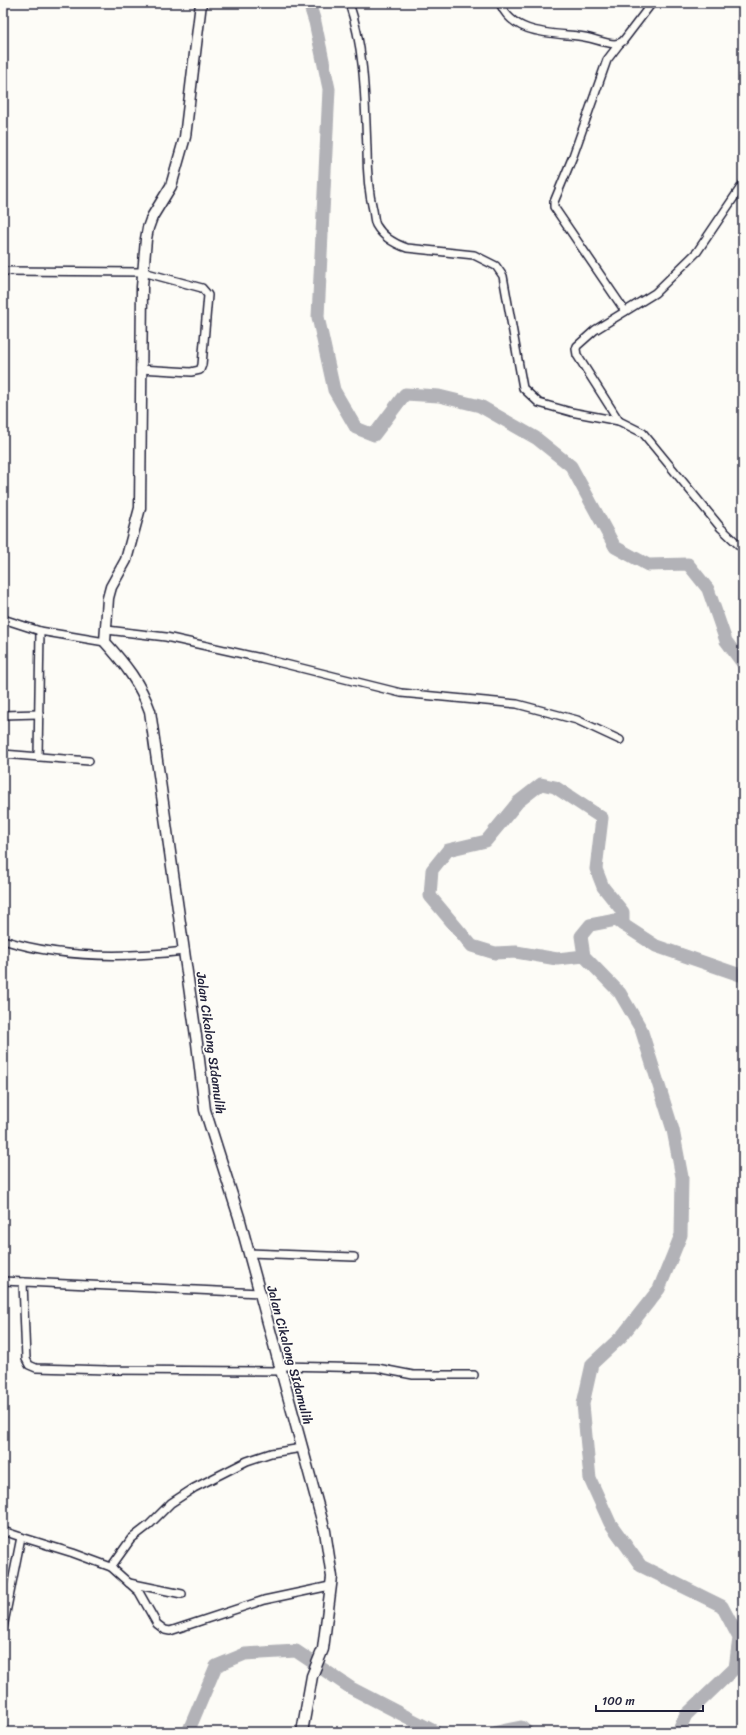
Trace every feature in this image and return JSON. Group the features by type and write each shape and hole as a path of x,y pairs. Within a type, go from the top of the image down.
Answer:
{"street":[{"path":"3,619 40,631 105,642 108,598 111,587 126,560 140,508 140,369 143,272 148,228 152,217 171,186 185,137 201,3"},
{"path":"349,3 355,21 360,45 365,103 368,191 376,224 384,235 397,245 407,248 474,255 496,266 504,276 523,388 539,403 571,412 619,421 643,433 721,528 743,549"},
{"path":"500,3 503,12 510,19 522,26 542,33 579,36 610,44 620,43"},
{"path":"625,311 554,207 554,202 573,156 607,60 652,3"},
{"path":"619,421 577,355 577,346 595,330 655,293 697,252 743,184"},
{"path":"3,270 143,272 202,288 208,295 202,365 200,370 191,372 140,369"},
{"path":"107,630 166,637 261,658 401,693 517,704 577,720 620,740"},
{"path":"38,757 40,631"},
{"name":"Jalan Cikalong SIdamulih","path":"105,642 124,662 132,674 143,691 150,711 205,1110 249,1253 326,1531 332,1577 323,1649 312,1676 302,1732"},
{"path":"3,715 39,714"},
{"path":"3,754 89,760"},
{"path":"3,940 25,947 91,955 158,954 184,951"},
{"path":"249,1253 354,1257"},
{"path":"3,1281 260,1293"},
{"path":"23,1282 26,1359 29,1365 36,1368 108,1370 377,1368 413,1375 474,1375"},
{"path":"111,1567 131,1539 149,1525 171,1504 194,1488 247,1461 271,1453 302,1448"},
{"path":"3,1531 73,1553 111,1567 139,1592 157,1624 165,1630 170,1631 264,1600 330,1586"},
{"path":"3,1628 20,1536"},
{"path":"129,1583 182,1594"}],"waterway":[{"path":"309,3 315,22 329,89 318,317 334,390 356,428 374,435 405,394 439,396 480,406 536,438 571,466 615,547 648,565 688,564 708,589 726,641 743,664"},
{"path":"584,956 557,959 516,952 495,953 472,946 430,896 432,870 448,850 486,841 518,802 541,784 555,787 602,818 596,869 603,887 623,912 623,925"},
{"path":"678,1732 686,1715 735,1668 739,1638 722,1606 641,1566 610,1523 590,1479 583,1404 592,1364 622,1336 659,1289 681,1235 682,1177 673,1130 641,1029 620,993 584,956 581,936 590,925 616,920 656,946 743,976"},
{"path":"188,1732 216,1666 245,1654 296,1651 351,1688 436,1732"},
{"path":"497,1732 521,1727 527,1732"}]}
